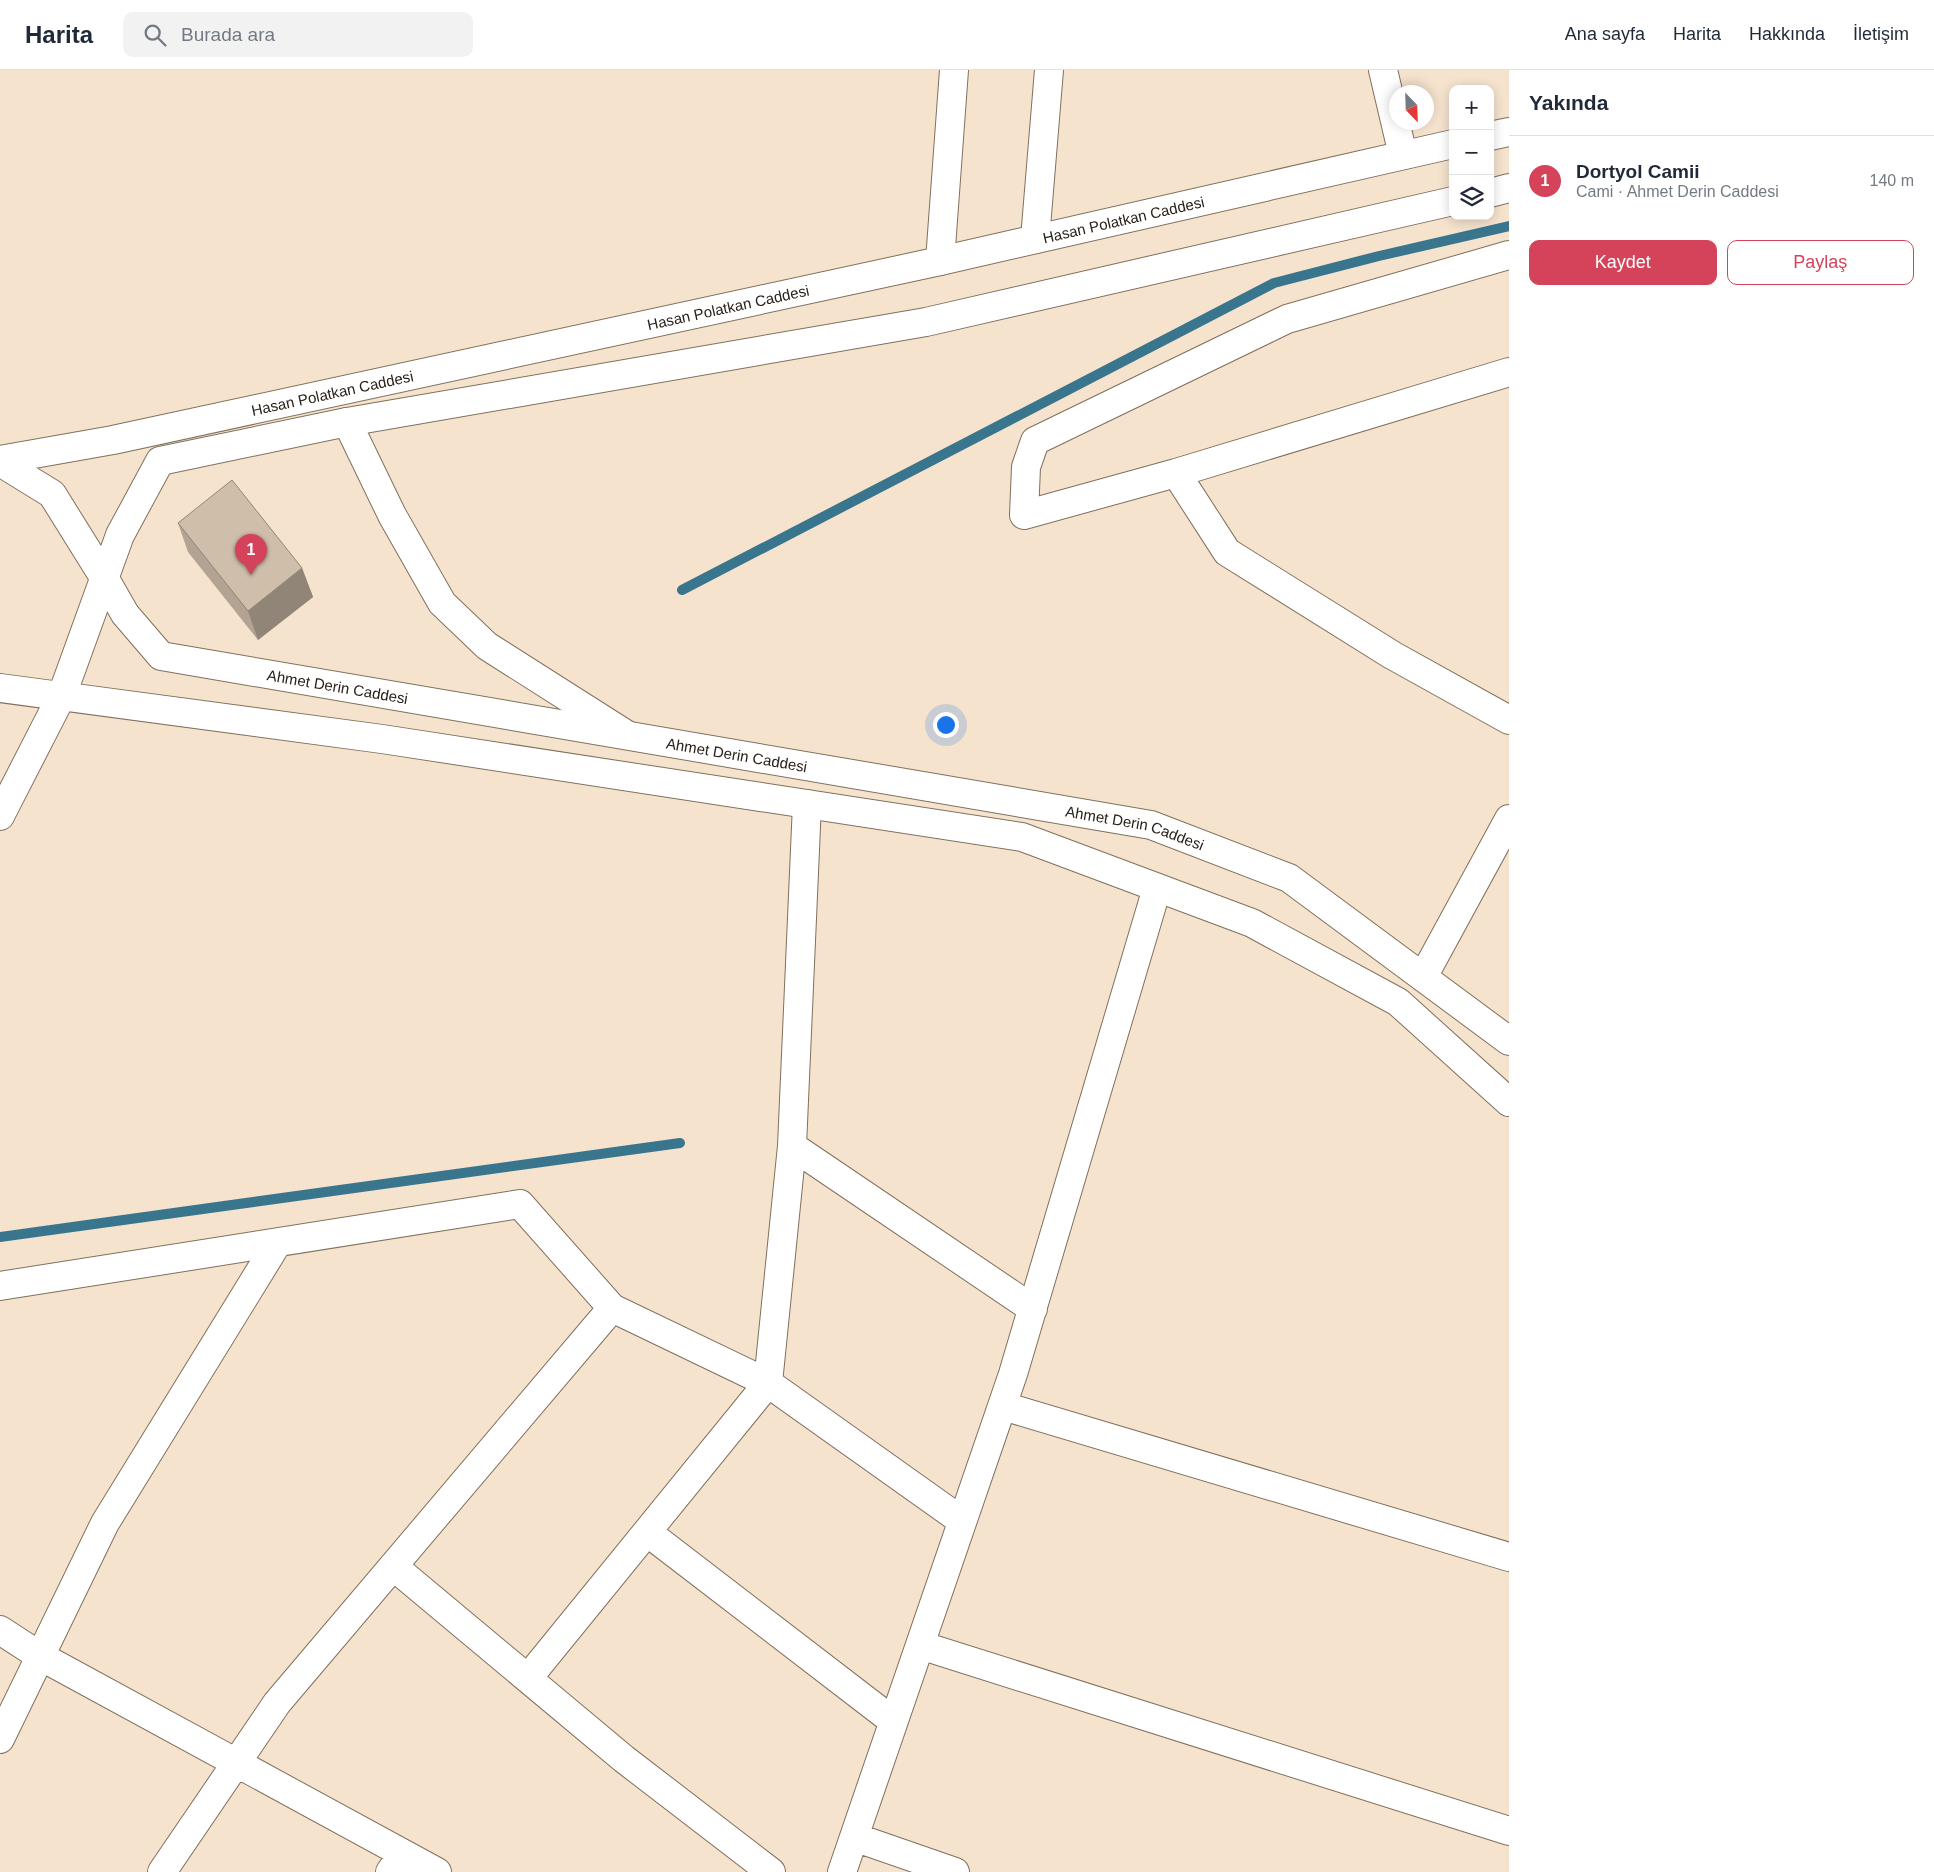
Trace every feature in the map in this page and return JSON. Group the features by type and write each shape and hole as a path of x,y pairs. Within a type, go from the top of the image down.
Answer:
{"street":[{"path":"940,261 954,70"},
{"path":"1035,239 1049,70"},
{"path":"1383,70 1403,155"},
{"path":"1494,135 1509,132"},
{"name":"Hasan Polatkan Caddesi","path":"0,461 113,440 940,261 1449,145"},
{"path":"1494,192 1509,188"},
{"name":"Hasan Polatkan Caddesi","path":"0,816 62,695 120,535 160,461 347,422 926,322 1449,202"},
{"path":"1509,255 1287,319 1035,441 1026,467 1024,516 1176,474 1509,372"},
{"path":"347,422 392,515 442,603 487,646 627,735"},
{"name":"Ahmet Derin Caddesi","path":"0,461 52,494 125,614 161,656 1151,825 1289,878 1509,1041"},
{"path":"1176,474 1227,552 1392,655 1509,720"},
{"path":"0,688 382,738 1022,837 1252,923 1398,1002 1509,1102"},
{"path":"528,1678 768,1383 792,1146 807,804"},
{"path":"1423,977 1509,819"},
{"path":"842,1872 1003,1406 1157,888"},
{"path":"792,1146 1033,1309"},
{"path":"0,1286 520,1204 612,1308 768,1383 962,1521"},
{"path":"0,1739 105,1523 278,1242"},
{"path":"162,1872 277,1703 612,1308"},
{"path":"1003,1406 1509,1557"},
{"path":"647,1532 893,1721"},
{"path":"394,1566 624,1759 771,1872"},
{"path":"0,1630 40,1656 238,1762 396,1863 436,1872"},
{"path":"920,1644 1509,1831"},
{"path":"854,1836 955,1872"}],"building":[{"path":"232,480 302,568 248,611 178,523"}],"waterway":[{"path":"682,590 1274,283 1509,226"},
{"path":"0,1237 680,1143"}],"place":[{"name":"Dortyol Camii","path":"251,575"}]}
